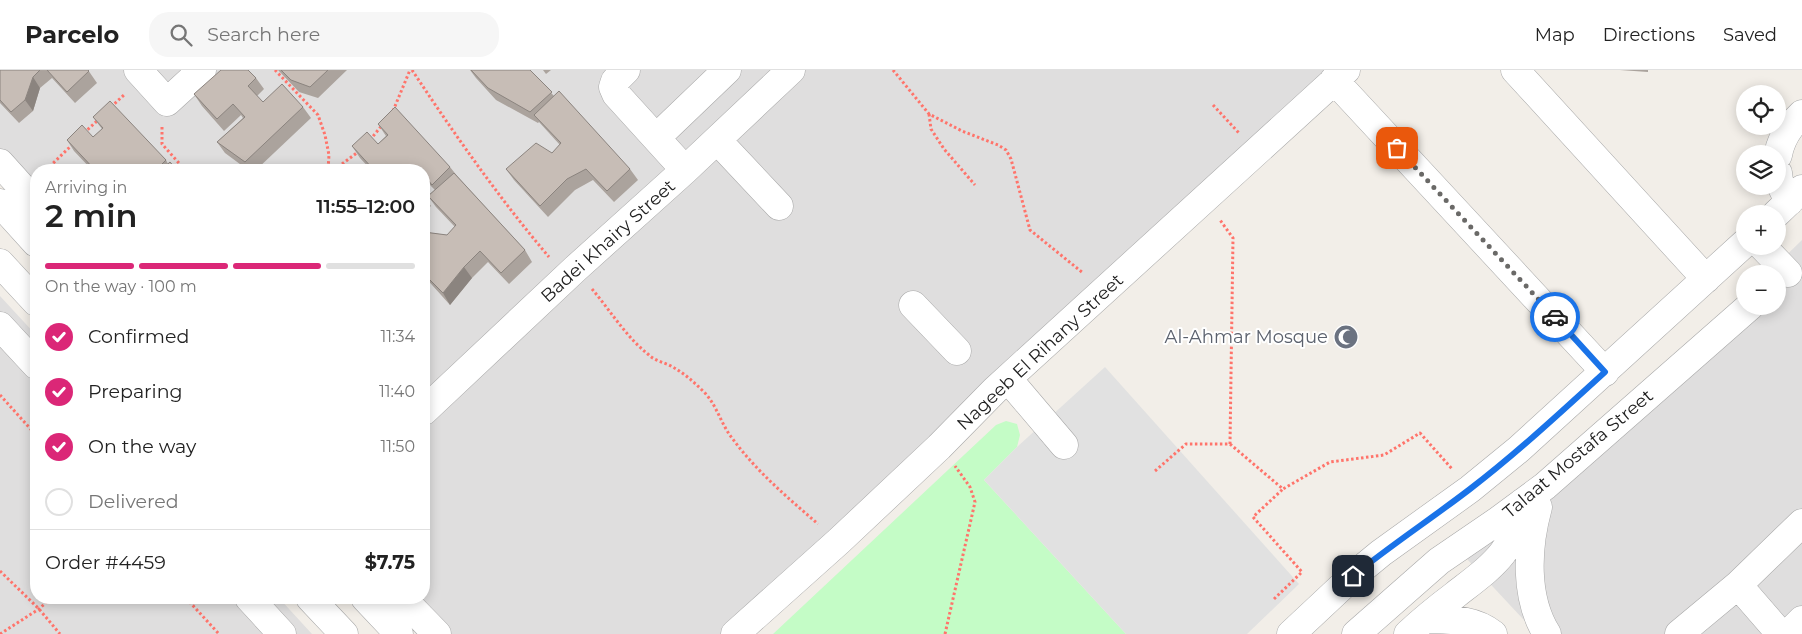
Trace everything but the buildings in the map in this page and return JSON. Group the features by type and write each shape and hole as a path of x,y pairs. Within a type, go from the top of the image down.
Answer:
{"street":[{"path":"141,73 167,102 202,70"},
{"path":"626,70 615,81 613,87 616,94 686,170"},
{"path":"657,137 727,70"},
{"path":"1515,70 1706,279"},
{"name":"Badei Khairy Street","path":"430,405 570,274 686,170 786,72"},
{"path":"1340,75 1605,372"},
{"name":"Nageeb El Rihany Street","path":"735,634 839,541 1008,380 1340,75"},
{"path":"1781,145 1784,134 1802,114"},
{"path":"717,140 779,206"},
{"path":"0,163 30,196"},
{"path":"0,204 30,236"},
{"path":"1291,634 1367,564 1470,489 1519,449 1736,251"},
{"path":"1771,255 1789,272"},
{"path":"0,262 30,295"},
{"path":"913,305 957,351"},
{"name":"Talaat Mostafa Street","path":"1356,634 1439,562 1545,486 1740,315"},
{"path":"2,333 30,359"},
{"path":"1008,380 1064,445"},
{"path":"1545,486 1537,508 1530,555 1534,603 1539,621 1547,634"},
{"path":"1416,626 1476,580 1502,555 1516,530 1522,502"},
{"path":"1679,634 1738,585 1802,524"},
{"path":"1738,585 1778,630 1784,633 1792,630 1802,620"},
{"path":"254,604 282,634"},
{"path":"316,604 344,634"},
{"path":"371,604 399,634"},
{"path":"408,604 437,634"},
{"path":"1416,626 1466,621 1478,625 1493,634"}],"path":[{"path":"275,70 318,115 325,135 329,155 328,164"},
{"path":"342,164 364,147 393,110 411,70"},
{"path":"411,70 463,147 520,223 650,356 690,378 707,395 720,415 730,436 764,477 839,541"},
{"path":"893,70 929,114 1006,150 1011,159 1030,230 1105,291"},
{"path":"109,110 141,73"},
{"path":"167,102 161,134 162,144 180,164"},
{"path":"1213,105 1256,152"},
{"path":"929,114 931,129 944,149 974,185"},
{"path":"81,136 102,116"},
{"path":"52,164 74,143"},
{"path":"1205,199 1233,238 1230,444"},
{"path":"0,395 30,428"},
{"path":"1274,599 1302,572 1253,517 1283,489 1330,462 1384,455 1420,433 1470,489"},
{"path":"1155,472 1186,444 1230,444 1283,489"},
{"path":"939,447 963,476 975,502 945,634"},
{"path":"0,571 30,600"},
{"path":"34,604 60,634"},
{"path":"0,634 45,604"},
{"path":"192,604 219,634"}],"shaded area":[{"path":"0,70 1332,70 725,634 416,634 387,604 430,604 430,164 30,164 30,213 0,180"},
{"path":"1802,240 1802,634 1537,634 1467,559 1736,304 1736,315 1786,315 1786,265 1776,265"},
{"path":"0,296 30,328 30,604 284,604 312,634 0,634"},
{"path":"1105,367 1299,584 1247,634 1126,634 984,480 1017,447"}],"green space":[{"path":"1006,421 1017,424 1020,435 1017,447 984,480 1126,634 773,634 996,425"}],"way so far":[{"path":"1397,148 1555,317"}],"place":[{"name":"Al-Ahmar Mosque","path":"1346,337"}],"route":[{"path":"1353,576 1381,553 1470,489 1519,449 1605,372 1555,317"}]}
